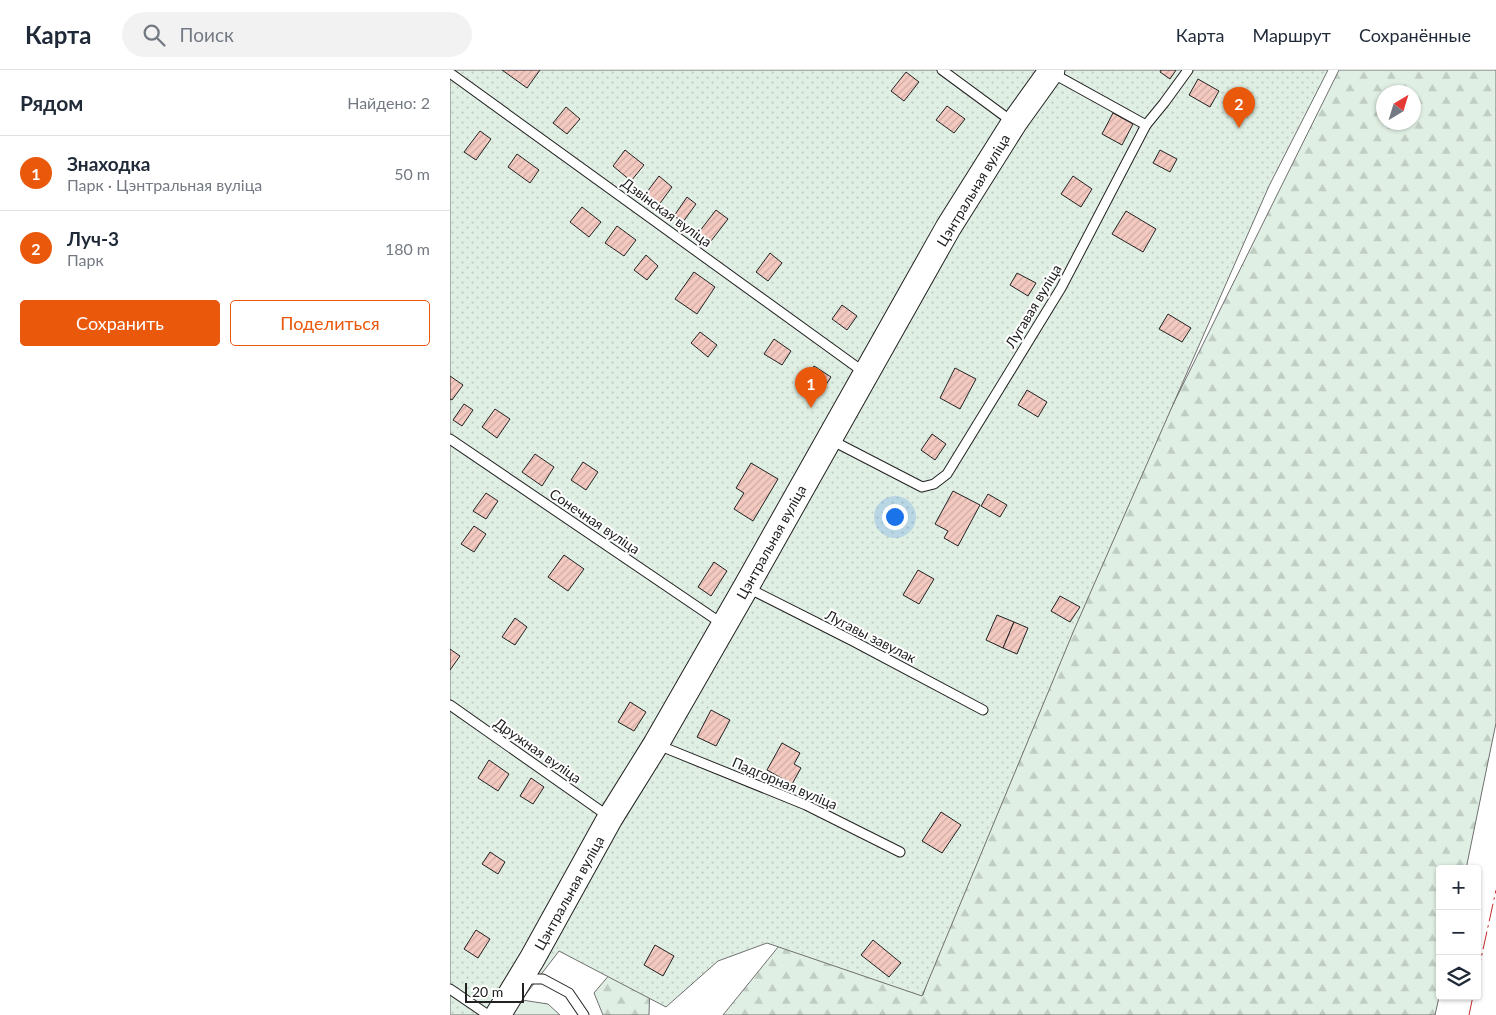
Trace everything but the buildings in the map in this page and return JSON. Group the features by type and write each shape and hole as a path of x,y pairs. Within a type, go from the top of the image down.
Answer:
{"street":[{"name":"Цэнтральная вуліца","path":"498,1015 518,979 532,959 610,818 656,744 724,626 948,228 1014,123 1051,71"}],"lane":[{"path":"942,70 1014,123"},
{"path":"1051,71 1146,125 1188,70"},
{"name":"Дзвінская вуліца","path":"450,74 867,374"},
{"name":"Лугавая вуліца","path":"828,439 922,487 934,484 948,474 1061,288 1146,125"},
{"name":"Сонечная вуліца","path":"450,439 724,626"},
{"name":"Лугавы завулак","path":"746,587 984,710"},
{"name":"Дружная вуліца","path":"450,705 610,818"},
{"name":"Падгорная вуліца","path":"656,744 806,805 900,852"},
{"path":"518,979 543,979 560,988 569,993 584,1015"},
{"path":"450,988 488,1015"}],"green space":[{"path":"450,70 1328,70 1269,186 1074,630 922,996 767,943 718,961 666,1007 559,951 510,1015 450,1015"},
{"path":"1339,70 1496,70 1496,723 1467,865 1436,865 1436,1000 1438,1000 1435,1015 723,1015 787,936 923,995 1012,729"},
{"path":"616,967 650,980 649,1015 603,1015 594,993"},
{"path":"522,1000 548,1004 560,1015 512,1015"}],"power":[{"path":"1481,959 1496,890"},
{"path":"1469,1015 1472,1000"}],"place":[{"name":"Луч-3","path":"1239,128"},
{"name":"Знаходка","path":"811,408"}]}
